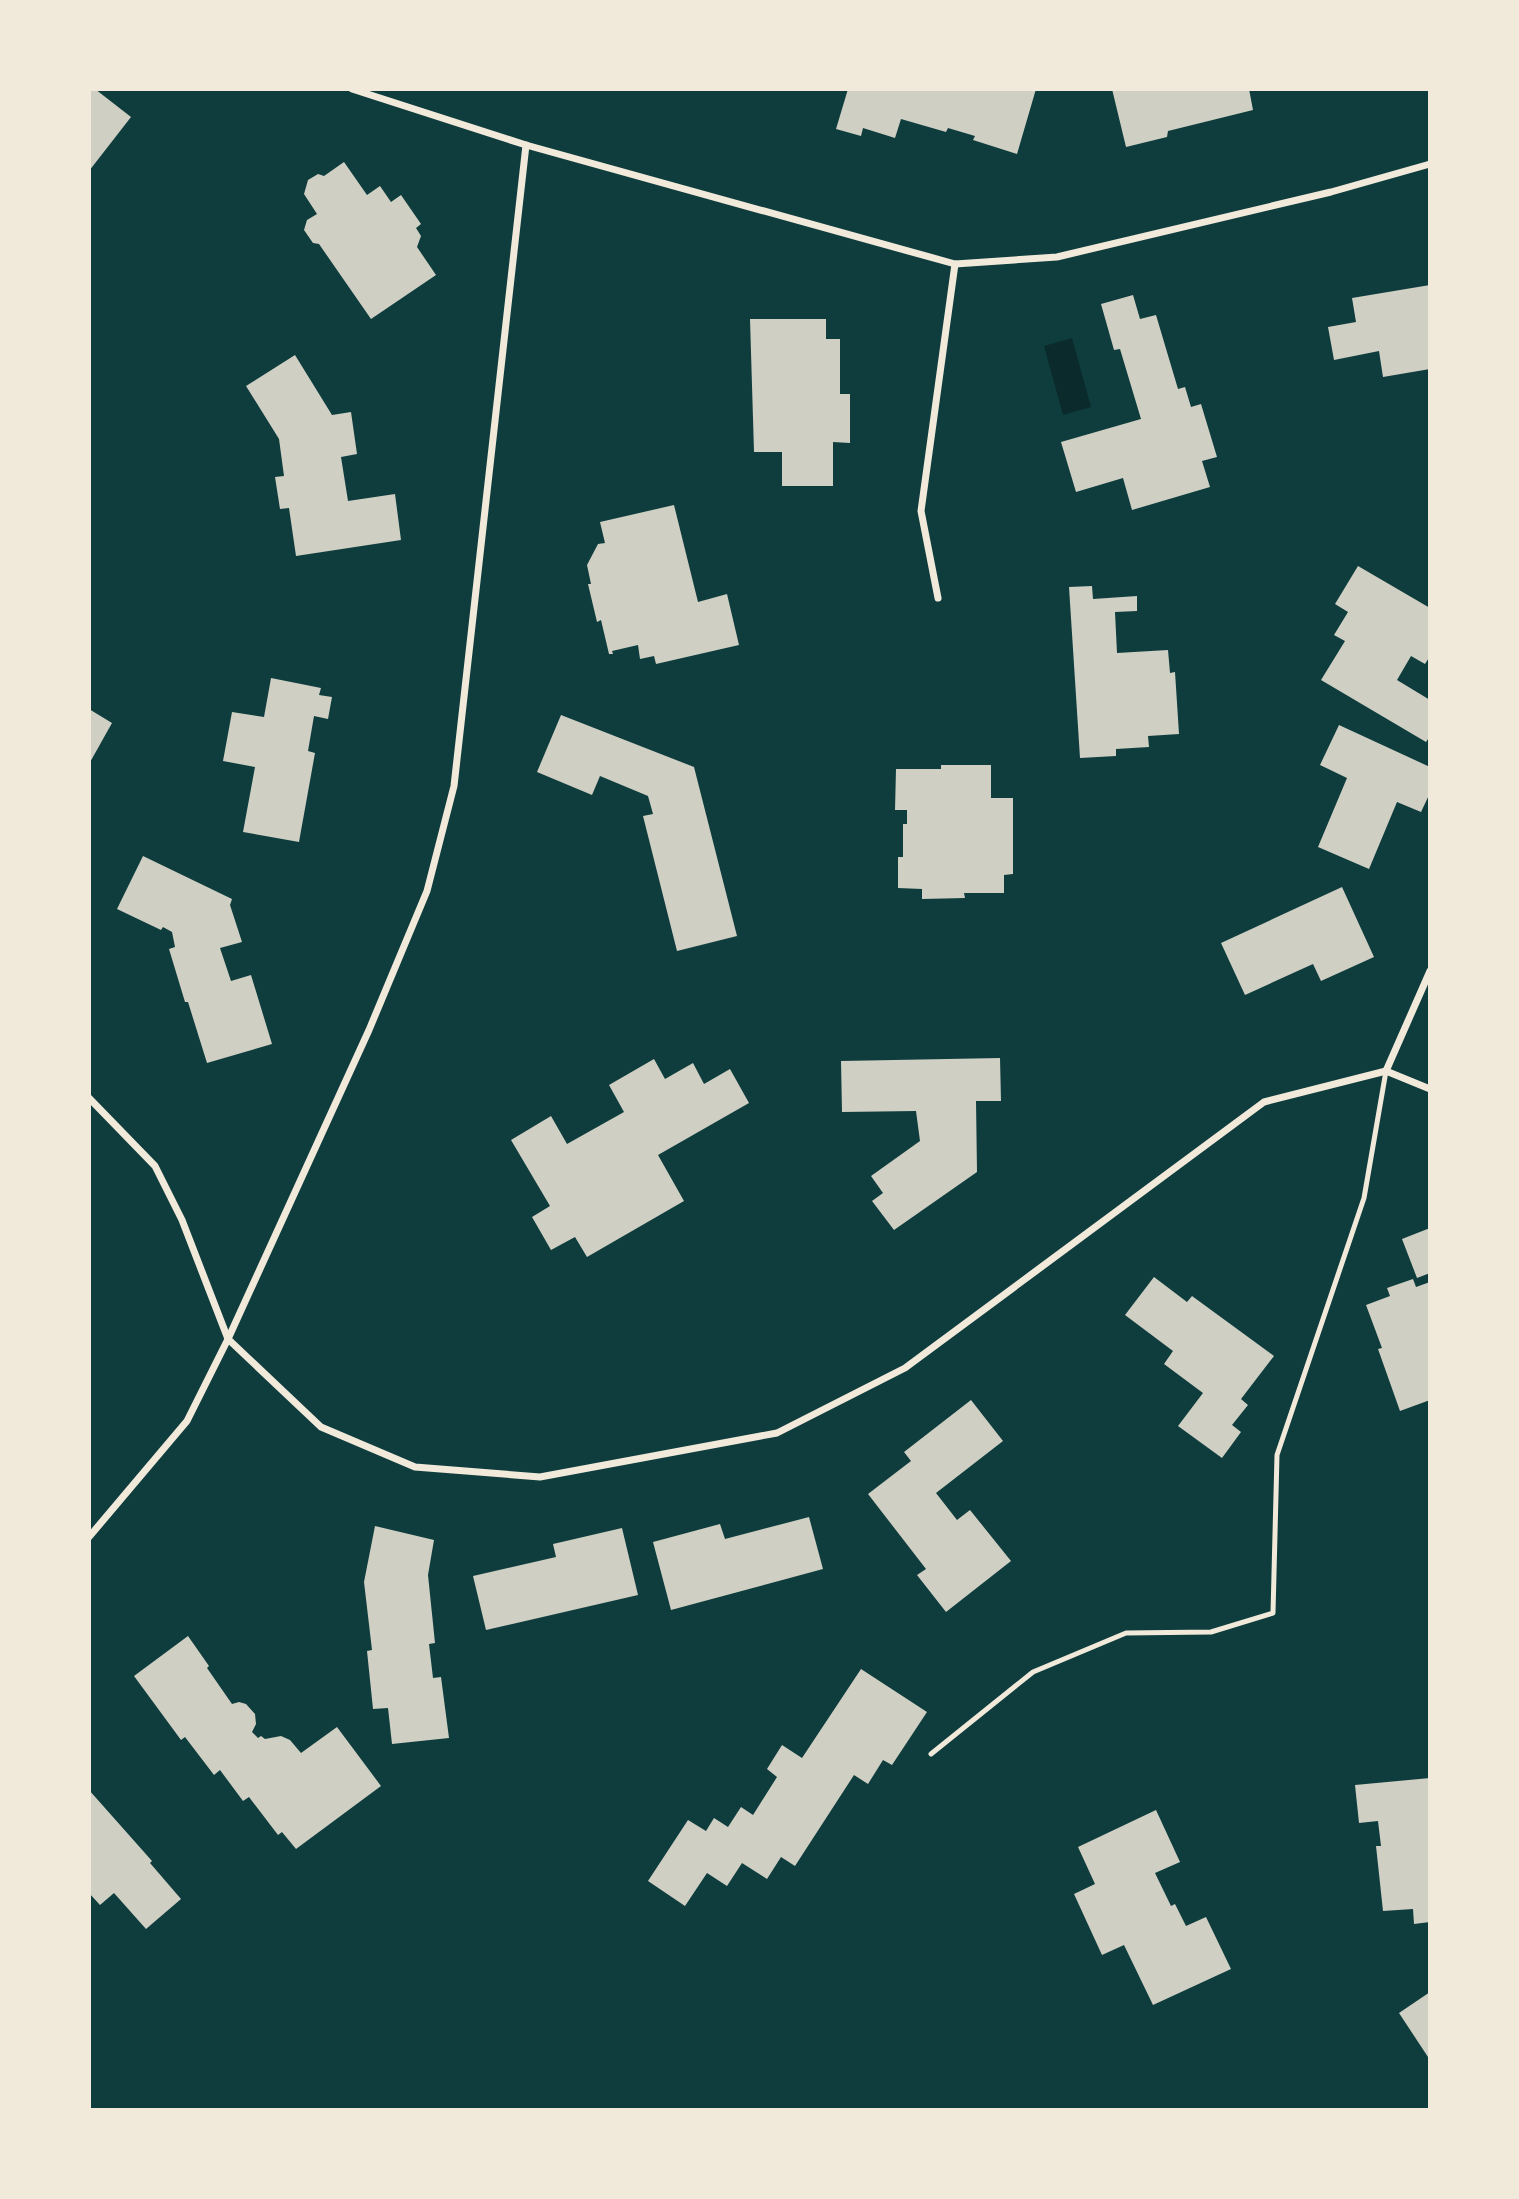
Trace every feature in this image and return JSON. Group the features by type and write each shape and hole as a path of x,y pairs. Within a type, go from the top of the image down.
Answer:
{"street":[{"path":"352,89 526,145 955,264 1057,257 1331,192 1430,164"},
{"path":"89,1537 187,1421 228,1339 369,1030 427,891 454,786 526,145"},
{"path":"938,598 921,511 955,264"},
{"path":"1386,1071 1430,971"},
{"path":"89,1098 155,1166 183,1220 228,1339 321,1427 415,1467 540,1477 777,1433 905,1368 1264,1102 1386,1071 1430,1089"}],"lane":[{"path":"931,1754 1033,1672 1126,1633 1211,1632 1273,1613 1277,1455 1364,1198 1386,1071"}],"water":[{"path":"1072,338 1091,407 1063,415 1044,346"}],"building":[{"path":"89,89 95,89 131,117 89,171"},
{"path":"848,89 1036,89 1017,154 973,140 975,136 948,128 946,132 901,119 895,138 863,128 861,136 836,129"},
{"path":"1112,89 1249,89 1253,110 1168,131 1167,137 1126,147"},
{"path":"344,162 367,195 380,186 391,202 401,195 421,224 416,228 421,236 417,247 436,275 371,319 319,244 313,243 304,230 307,220 317,214 304,194 308,180 318,174 324,176"},
{"path":"1430,285 1430,369 1383,377 1379,351 1334,360 1328,327 1356,322 1352,298"},
{"path":"1133,295 1140,319 1156,315 1178,389 1185,387 1191,407 1201,404 1217,457 1202,461 1210,487 1132,510 1123,478 1076,492 1061,442 1141,419 1120,349 1114,350 1101,304"},
{"path":"750,319 826,319 826,339 840,339 840,394 850,394 850,443 833,442 833,486 782,486 782,452 754,452"},
{"path":"295,355 332,415 351,412 357,454 341,457 348,501 395,494 401,540 296,556 289,508 280,509 275,477 284,476 279,439 246,386"},
{"path":"674,505 698,602 727,594 739,645 656,664 654,656 640,659 638,645 609,654 601,620 597,622 588,584 591,584 587,565 598,544 605,543 600,522"},
{"path":"1358,566 1430,608 1430,656 1425,664 1411,656 1397,680 1430,700 1430,736 1426,742 1321,680 1345,641 1334,635 1348,612 1335,604"},
{"path":"1092,586 1093,599 1137,596 1137,611 1115,612 1117,653 1168,650 1170,673 1175,672 1179,734 1148,736 1149,747 1116,749 1116,756 1080,758 1069,587"},
{"path":"271,678 321,688 319,695 332,697 328,719 314,716 308,751 315,753 299,842 243,832 255,767 223,761 232,712 264,717"},
{"path":"89,709 112,723 89,764"},
{"path":"561,715 694,767 737,936 677,951 643,816 653,814 648,796 600,776 592,795 537,772"},
{"path":"1339,725 1430,767 1430,793 1421,812 1397,802 1369,869 1318,847 1347,778 1320,765"},
{"path":"941,765 991,765 991,798 1013,798 1013,874 1004,875 1004,893 964,893 965,898 922,899 922,889 898,888 898,857 903,857 903,824 907,824 907,810 895,810 896,769 941,769"},
{"path":"143,856 232,899 230,905 242,942 220,948 231,981 251,975 272,1044 207,1063 169,949 175,947 172,932 163,927 161,930 117,909"},
{"path":"1342,887 1374,957 1321,981 1313,964 1245,995 1221,943"},
{"path":"1000,1058 1001,1101 976,1101 977,1172 894,1230 872,1201 883,1193 871,1176 920,1141 916,1111 842,1112 841,1061"},
{"path":"654,1059 665,1079 693,1063 704,1084 730,1069 749,1103 658,1155 684,1201 587,1257 575,1237 551,1250 532,1217 550,1206 511,1140 551,1116 567,1144 624,1112 609,1085"},
{"path":"1430,1228 1430,1273 1417,1278 1402,1239"},
{"path":"1154,1277 1187,1302 1192,1296 1274,1356 1241,1399 1248,1405 1232,1425 1241,1432 1222,1458 1178,1426 1203,1393 1164,1364 1173,1351 1125,1315"},
{"path":"1413,1279 1416,1287 1430,1282 1430,1400 1400,1411 1378,1349 1382,1348 1366,1305 1390,1296 1387,1288"},
{"path":"971,1400 1003,1441 936,1493 957,1520 970,1510 1011,1561 946,1612 917,1575 926,1569 868,1494 911,1461 904,1452"},
{"path":"809,1517 823,1569 671,1610 653,1542 720,1524 725,1539"},
{"path":"375,1526 434,1540 428,1575 435,1643 429,1644 433,1678 441,1677 449,1738 392,1744 388,1708 373,1709 367,1651 372,1650 364,1582"},
{"path":"622,1528 638,1595 486,1630 473,1576 556,1557 553,1544"},
{"path":"188,1636 232,1704 246,1704 255,1714 256,1724 252,1732 258,1738 281,1736 290,1740 301,1753 337,1727 381,1786 296,1849 282,1832 278,1835 249,1797 243,1801 220,1770 214,1775 185,1737 181,1740 134,1676"},
{"path":"861,1669 927,1712 892,1765 883,1760 868,1784 854,1775 795,1866 781,1857 767,1879 742,1863 727,1886 707,1873 685,1906 648,1881 688,1820 706,1831 714,1818 728,1827 741,1807 753,1815 777,1777 767,1769 782,1745 802,1758"},
{"path":"1430,1778 1430,1922 1414,1924 1413,1909 1383,1911 1376,1846 1381,1846 1378,1821 1359,1823 1355,1785"},
{"path":"89,1790 152,1861 150,1863 181,1899 146,1929 114,1893 100,1905 89,1893"},
{"path":"1156,1810 1180,1862 1155,1873 1171,1906 1175,1904 1186,1926 1206,1917 1231,1969 1153,2005 1124,1945 1102,1955 1074,1894 1095,1884 1078,1847"},
{"path":"1430,1992 1430,2060 1399,2013"}]}
